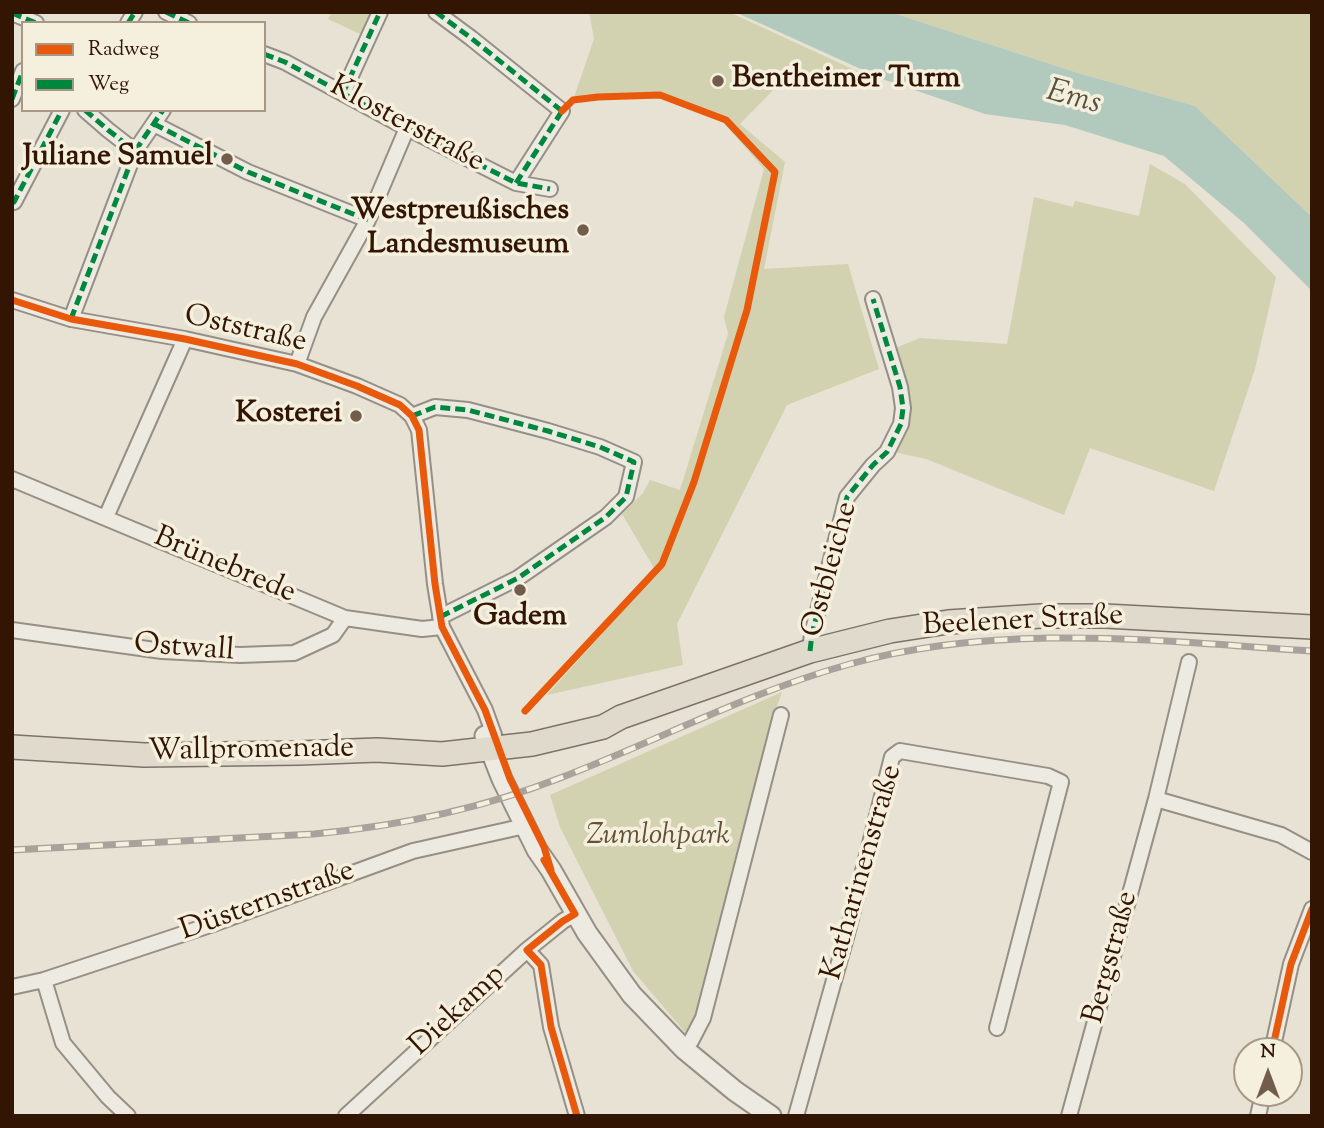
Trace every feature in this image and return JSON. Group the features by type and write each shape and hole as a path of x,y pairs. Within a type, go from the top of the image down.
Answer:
{"main road":[{"name":"Beelener Straße","path":"492,742 532,744 574,735 603,727 621,717 810,651 890,631 948,622 1007,617 1105,615 1312,627"},
{"name":"Wallpromenade","path":"12,747 144,755 377,750 442,754 492,742"}],"street":[{"path":"166,12 185,21"},
{"path":"342,93 380,12"},
{"path":"436,12 562,111 516,183"},
{"path":"12,13 32,21"},
{"name":"Klosterstraße","path":"266,55 285,62 516,183 550,189"},
{"path":"12,99 21,76"},
{"path":"12,201 14,202 61,112"},
{"path":"87,112 135,151"},
{"path":"71,318 135,151 162,112"},
{"path":"154,124 248,172 368,220"},
{"path":"297,363 314,317 368,220 407,128"},
{"name":"Ostbleiche","path":"810,651 847,497 887,452 901,424 904,408 873,299"},
{"name":"Oststraße","path":"12,300 71,318 297,363 400,405 412,416"},
{"path":"106,516 185,339"},
{"path":"441,622 518,578 607,517 626,497 634,462 600,447 468,410 435,407 412,416 419,430 441,622 463,668 472,700 544,847 551,870"},
{"name":"Brünebrede","path":"12,479 345,618 422,629 441,622"},
{"name":"Ostwall","path":"12,630 162,651 240,655 294,653 333,635 345,618"},
{"name":"Bergstraße","path":"1069,1116 1156,799 1189,662"},
{"path":"684,1049 703,1018 781,715"},
{"path":"492,742 502,779 537,850 575,914 632,995 684,1049 735,1091 771,1116"},
{"name":"Katharinenstraße","path":"796,1116 847,934 892,757 900,751 1048,776 1061,782 997,1028"},
{"path":"1156,799 1281,835 1312,852"},
{"name":"Düsternstraße","path":"12,987 44,980 213,924 413,851 525,826"},
{"path":"1275,1037 1291,964 1312,909"},
{"name":"Diekamp","path":"346,1116 527,950 575,914"},
{"path":"527,950 541,965 551,1027 577,1116"},
{"path":"44,980 63,1043 108,1097 128,1116"}],"green space":[{"path":"332,12 372,12 362,35 328,19"},
{"path":"589,12 729,12 859,72 789,74 740,124 785,162 764,269 848,264 879,369 787,405 677,624 683,665 547,695 658,572 622,514 643,493 650,480 680,490 728,334 724,317 764,169 724,123 692,109 656,96 573,100 594,39"},
{"path":"890,12 1312,12 1312,217 1195,106 1078,73"},
{"path":"1150,164 1185,184 1276,277 1255,369 1214,491 1090,448 1064,515 926,459 894,452 907,426 893,349 920,338 1007,344 1034,197 1073,207 1075,201 1139,216"},
{"name":"Zumlohpark","path":"782,692 773,718 700,1016 685,1032 633,971 560,827 550,795"}],"water":[{"name":"Ems","path":"735,12 890,12 1078,73 1195,106 1312,217 1312,291 1244,223 1164,156 1065,125 985,114 885,80"}],"railway":[{"path":"12,850 314,834 439,815 500,799 560,778 813,675 907,651 964,643 1080,638 1312,651"}],"marked path":[{"path":"129,21 135,12"},
{"path":"166,12 185,21"},
{"path":"343,93 380,12"},
{"path":"436,12 562,111"},
{"path":"12,13 31,21"},
{"path":"266,55 285,62 516,183 550,189"},
{"path":"12,99 21,76"},
{"path":"516,183 565,107"},
{"path":"12,201 14,202 61,112"},
{"path":"87,112 135,151"},
{"path":"71,319 135,151 162,112"},
{"path":"154,124 248,172 368,220"},
{"path":"810,651 847,497 887,452 901,424 903,408 900,387 873,299"},
{"path":"412,416 435,407 468,410 600,447 634,462 626,497 606,517 518,578 440,617"}],"cycle path":[{"path":"525,711 662,564 694,482 747,310 775,172 726,120 660,95 573,100 562,111"},
{"path":"12,300 71,319 185,339 297,364 400,405 412,416 419,430 442,627 485,710 510,779 544,847 551,870"},
{"path":"544,860 575,914 527,950 541,965 551,1027 577,1116"},
{"path":"1275,1037 1291,964 1312,909"}],"place":[{"name":"Bentheimer Turm","path":"718,81"},
{"name":"Juliane Samuel","path":"227,159"},
{"name":"Westpreußisches Landesmuseum","path":"583,230"},
{"name":"Kosterei","path":"356,416"},
{"name":"Gadem","path":"520,590"}]}
